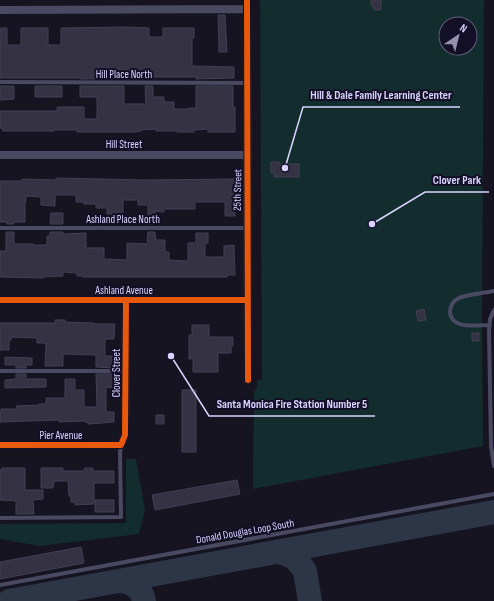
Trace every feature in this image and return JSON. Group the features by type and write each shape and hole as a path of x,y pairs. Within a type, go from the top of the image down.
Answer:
{"street":[{"name":"25th Street","path":"247,0 248,380"},
{"path":"0,10 247,9"},
{"name":"Hill Street","path":"0,155 248,155"},
{"name":"Ashland Avenue","path":"0,300 247,300"},
{"name":"Clover Street","path":"121,445 125,435 126,300"},
{"name":"Pier Avenue","path":"0,445 121,445"}],"lane":[{"name":"Hill Place North","path":"0,82 248,83"},
{"name":"Ashland Place North","path":"0,228 247,228"},
{"path":"490,325 466,326 457,324 452,318 450,312 451,306 459,298 494,291"},
{"path":"494,310 490,319 489,331 490,446 494,466"},
{"path":"0,371 126,371"},
{"path":"0,518 120,517 121,445"},
{"name":"Donald Douglas Loop South","path":"0,585 494,494"}],"green space":[{"path":"260,0 484,0 482,317 483,446 253,489 254,392 257,388 257,380 262,380"},
{"path":"126,459 136,459 145,510 139,534 40,546 0,539 0,524 126,523"}],"building":[{"path":"371,0 381,0 381,10 375,10 371,5"},
{"path":"218,15 225,15 227,52 219,52"},
{"path":"0,28 7,28 7,45 21,45 21,28 48,28 48,45 61,45 61,28 149,28 149,37 163,37 163,28 194,28 194,38 192,38 192,66 234,67 234,78 0,78"},
{"path":"0,86 14,86 14,99 0,100"},
{"path":"35,86 62,86 62,97 35,97"},
{"path":"80,86 124,86 124,104 146,104 145,86 153,86 153,97 164,97 164,102 174,102 174,109 188,109 196,108 196,86 233,86 235,132 208,132 208,129 194,130 194,132 156,131 156,129 134,132 77,132 77,130 3,131 2,128 0,128 0,111 57,111 57,107 84,107 84,119 97,119 97,97 80,97"},
{"path":"271,162 279,162 279,164 299,164 299,177 274,177 274,173 271,173"},
{"path":"56,178 144,180 234,179 235,216 225,216 225,202 195,202 195,209 164,209 164,212 155,211 155,224 148,224 148,205 138,205 138,200 123,200 123,217 115,217 115,214 107,214 107,208 96,208 96,204 76,202 76,195 55,195 55,206 41,205 41,197 26,196 25,222 7,224 7,222 0,222 0,181 22,181 22,179 56,180"},
{"path":"51,213 63,213 63,224 50,224"},
{"path":"6,232 14,232 14,244 33,245 47,245 47,236 50,236 50,232 63,232 63,234 86,233 86,248 104,248 104,259 127,260 127,243 147,244 148,232 155,232 156,240 165,240 165,252 169,252 169,260 188,261 188,243 196,243 196,233 208,233 208,243 205,243 205,257 224,257 224,246 234,245 235,275 227,275 227,277 83,277 77,276 77,273 63,272 63,276 43,278 0,277 0,251 6,251"},
{"path":"424,309 426,320 418,321 416,311"},
{"path":"55,320 94,324 115,324 114,339 105,339 105,356 114,356 114,368 96,367 96,355 63,354 63,366 45,366 46,343 37,343 37,338 11,337 11,340 9,340 9,350 0,350 0,323 55,323"},
{"path":"192,325 209,325 209,337 233,337 231,353 218,353 218,372 193,372 193,359 189,359 189,335 192,335"},
{"path":"472,333 479,333 479,341 472,341"},
{"path":"5,357 32,358 32,365 26,365 26,368 16,368 16,365 5,365"},
{"path":"16,374 26,374 26,379 46,379 46,387 5,388 5,380 16,379"},
{"path":"96,374 114,374 115,388 106,387 106,412 114,412 114,422 88,424 88,422 85,421 59,422 59,420 0,422 1,409 17,409 16,406 46,404 46,398 65,398 65,379 75,379 75,390 84,390 84,407 97,407"},
{"path":"182,390 196,390 196,452 182,452"},
{"path":"156,415 164,415 164,424 156,424"},
{"path":"2,468 25,468 25,490 43,490 43,499 33,500 34,514 16,514 16,501 0,500 0,470 2,470"},
{"path":"41,468 63,468 63,471 83,471 85,468 93,468 93,471 114,471 114,483 94,483 94,504 75,505 75,502 71,502 71,496 69,496 68,481 54,481 53,488 41,488"},
{"path":"237,480 240,494 155,510 152,495"},
{"path":"95,500 114,500 114,512 95,512"},
{"path":"81,547 84,563 0,579 0,562"}],"taxiway":[{"path":"9,601 494,512"},
{"path":"278,552 287,554 294,558 305,571 310,601"},
{"path":"118,581 127,582 135,586 141,592 144,601"}],"cycle path":[{"path":"247,0 248,380"},
{"path":"0,300 247,300"},
{"path":"0,445 121,445 125,435 126,300"}],"place":[{"name":"Hill & Dale Family Learning Center","path":"285,168"},
{"name":"Clover Park","path":"372,224"},
{"name":"Santa Monica Fire Station Number 5","path":"171,356"}]}
